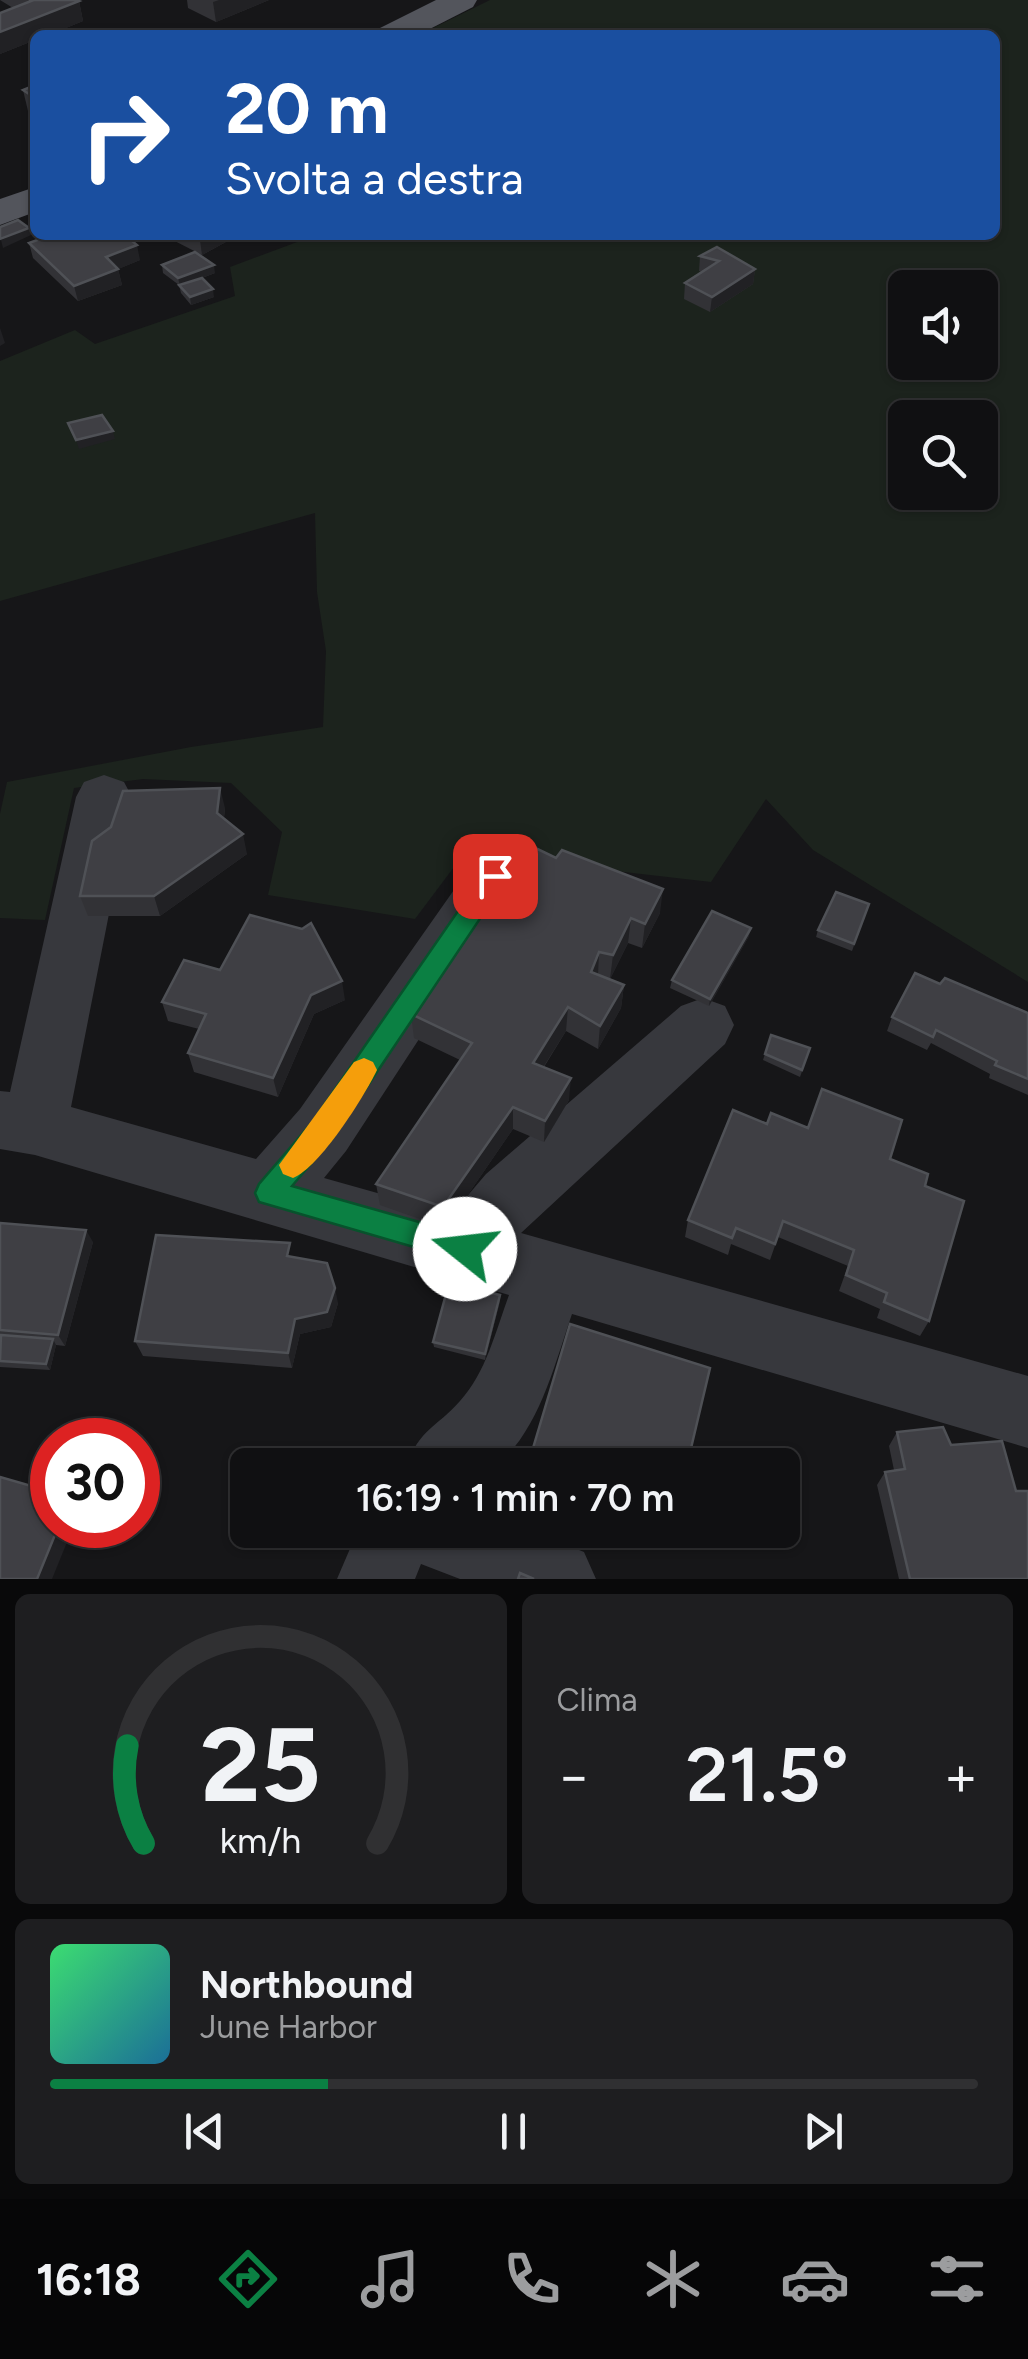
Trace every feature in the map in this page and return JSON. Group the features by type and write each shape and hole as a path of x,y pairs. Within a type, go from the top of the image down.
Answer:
{"main road":[{"path":"402,30 461,0"},
{"path":"0,213 30,200"}],"street":[{"path":"104,796 18,1123 1028,1412"},
{"path":"269,1193 322,1130 495,876"},
{"path":"465,1249 510,1196 703,1025"},
{"path":"463,1448 488,1426 510,1389 552,1273"},
{"path":"376,1579 389,1548"},
{"path":"478,1548 557,1579"}],"shaded area":[{"path":"490,0 1028,0 1028,982 813,850 766,799 711,882 598,869 472,843 415,919 268,895 282,832 231,783 143,779 74,788 45,920 0,918 0,814 7,782 323,727 326,651 317,592 315,513 0,601 0,361 75,330 95,344 235,296 230,267 303,240 1000,240 1000,30 429,30"}],"building":[{"path":"29,0 79,1 0,32 0,13"},
{"path":"18,220 29,228 0,239 0,227"},
{"path":"131,240 137,245 106,257 118,269 74,286 29,243"},
{"path":"717,247 755,269 712,297 685,283 719,261 700,256"},
{"path":"195,252 214,265 178,278 162,265"},
{"path":"202,278 213,289 190,297 179,285"},
{"path":"102,415 113,431 76,440 68,423"},
{"path":"220,788 217,813 243,834 154,896 80,896 92,841 111,827 123,791"},
{"path":"527,844 556,858 562,850 663,889 645,924 631,918 613,955 599,952 591,972 624,985 600,1026 568,1007 533,1063 571,1078 545,1121 513,1107 443,1207 376,1184 472,1043 411,1014"},
{"path":"836,892 869,904 854,944 818,930"},
{"path":"712,911 751,928 710,999 672,980"},
{"path":"250,915 302,929 311,923 342,981 311,995 273,1078 188,1053 206,1014 162,1002 184,960 220,970"},
{"path":"915,973 940,984 945,978 1028,1013 1028,1079 995,1065 997,1061 936,1030 933,1037 892,1017"},
{"path":"771,1035 810,1048 802,1070 765,1054"},
{"path":"822,1089 902,1120 890,1159 928,1174 925,1186 964,1201 929,1321 884,1302 887,1293 846,1275 854,1250 783,1221 775,1244 736,1228 732,1238 688,1220 733,1110 767,1124 771,1113 808,1128"},
{"path":"0,1223 86,1230 58,1335 0,1330"},
{"path":"156,1235 290,1243 287,1256 327,1263 335,1288 327,1312 295,1319 288,1353 135,1341"},
{"path":"449,1283 500,1295 485,1354 433,1342"},
{"path":"570,1324 710,1368 691,1448 533,1448"},
{"path":"1,1335 53,1339 46,1364 0,1361"},
{"path":"943,1427 951,1445 1002,1441 1016,1491 1028,1491 1028,1579 910,1579 885,1472 905,1469 897,1432"},
{"path":"0,1477 30,1486 30,1548 50,1548 37,1579 0,1579"}],"slow traffic":[{"path":"293,1165 364,1070"}],"route":[{"path":"465,1249 269,1193 322,1130 495,876"}]}
